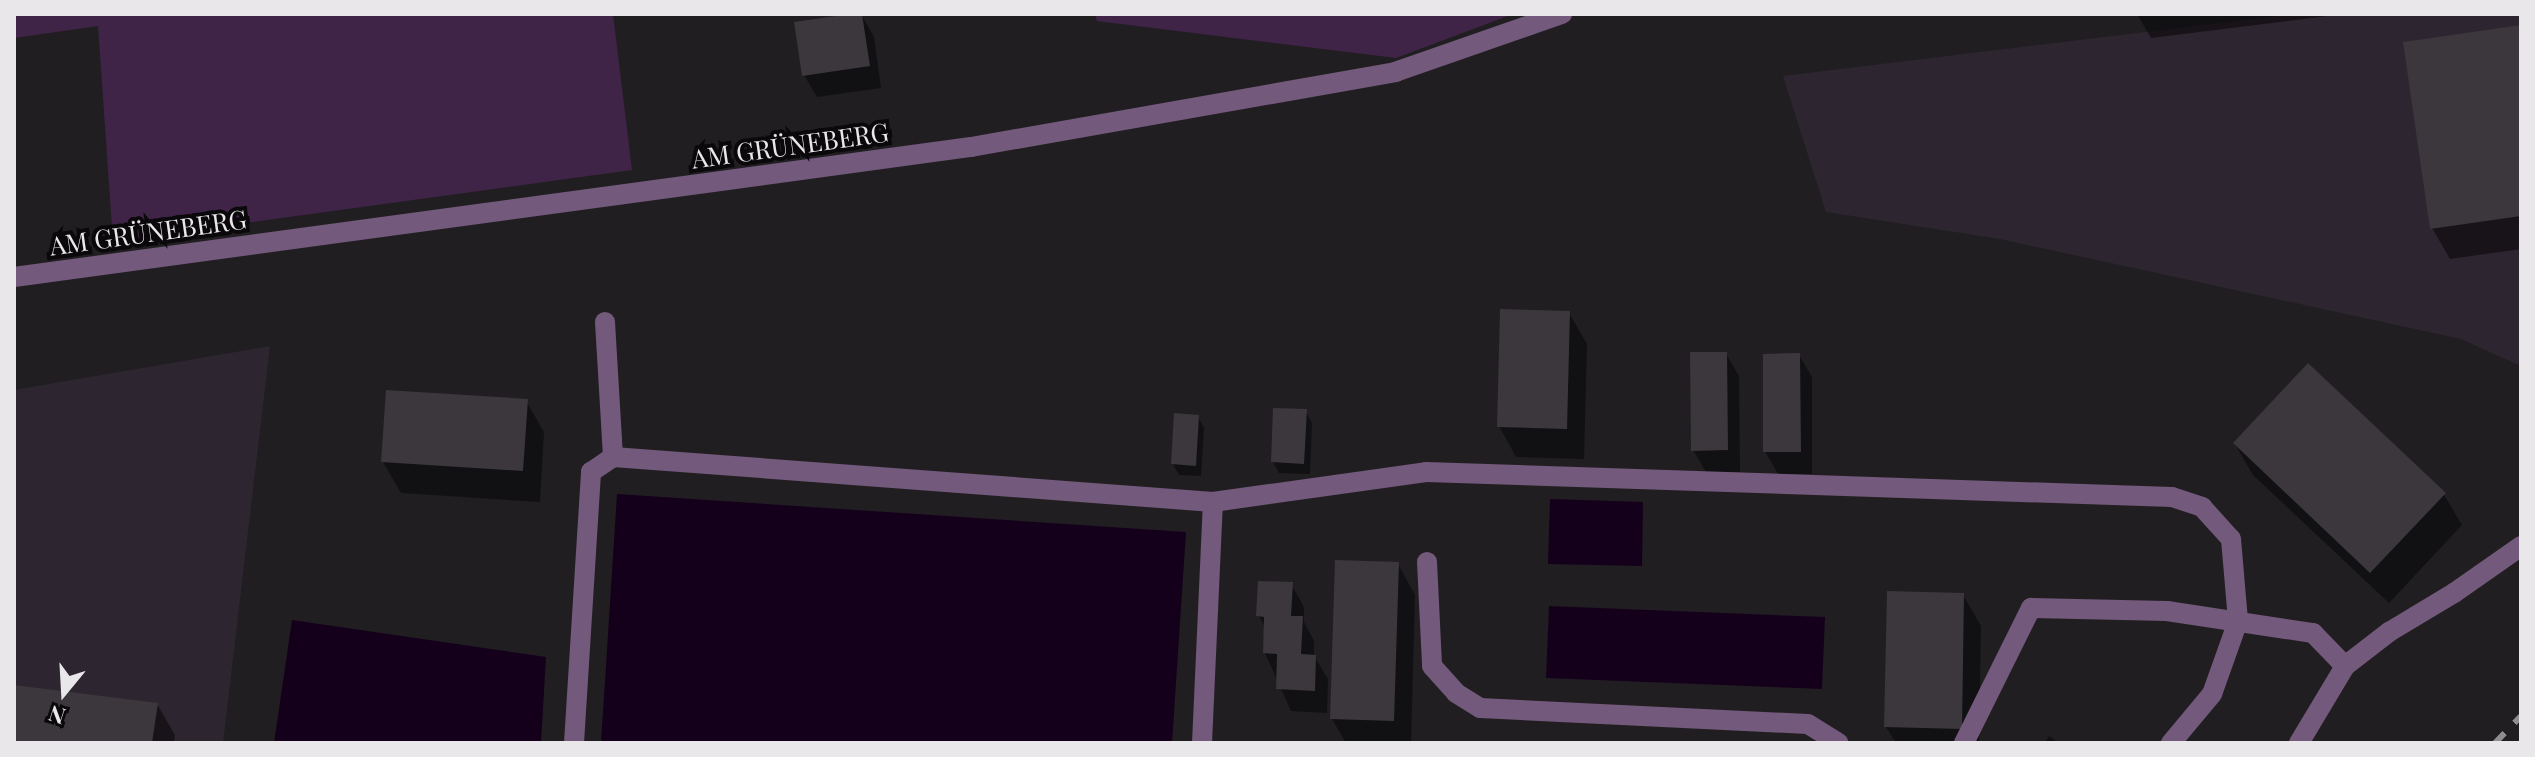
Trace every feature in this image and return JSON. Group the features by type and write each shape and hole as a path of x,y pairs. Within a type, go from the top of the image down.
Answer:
{"street":[{"name":"AM GRÜNEBERG","path":"14,277 971,147 1395,72 1562,14"},
{"path":"605,322 613,457"},
{"path":"574,743 591,472 613,457 1213,502 1426,472 2172,497 2202,507 2231,539 2238,621 2212,694 2171,743"},
{"path":"1202,743 1213,502"},
{"path":"2299,743 2345,666 2389,632 2454,593 2521,546"},
{"path":"1427,562 1432,666 1456,693 1480,708 1808,724 1839,743"},
{"path":"1964,743 2031,608 2167,611 2313,633 2345,666"}],"shaded area":[{"path":"14,14 613,14 632,170 113,241 98,26 14,38"},
{"path":"1095,14 1513,14 1396,58 1097,21"},
{"path":"2295,14 2521,14 2521,366 2461,339 2000,239 1826,212 1783,76"},
{"path":"270,346 223,743 14,743 14,390"},
{"path":"617,494 1186,532 1172,743 601,743"},
{"path":"1550,499 1643,502 1642,566 1548,564"},
{"path":"1549,606 1825,617 1822,689 1546,678"},
{"path":"292,620 546,657 541,743 274,743"}],"building":[{"path":"862,14 870,66 802,76 794,22"},
{"path":"2521,25 2521,216 2430,229 2403,42"},
{"path":"1500,309 1570,311 1567,429 1497,427"},
{"path":"1690,352 1727,352 1728,450 1691,451"},
{"path":"1800,353 1801,452 1763,452 1763,354"},
{"path":"2308,363 2446,493 2370,573 2233,443"},
{"path":"386,390 528,399 523,471 381,462"},
{"path":"1273,408 1307,409 1304,464 1271,462"},
{"path":"1174,413 1199,415 1196,466 1171,464"},
{"path":"1335,560 1399,562 1394,721 1330,719"},
{"path":"1258,581 1293,582 1291,616 1303,616 1301,654 1316,655 1315,691 1276,689 1277,654 1263,653 1264,617 1256,616"},
{"path":"1887,591 1964,593 1962,729 1884,727"},
{"path":"14,685 158,703 152,743 14,743"}],"railway":[{"path":"2495,743 2521,716"}]}
